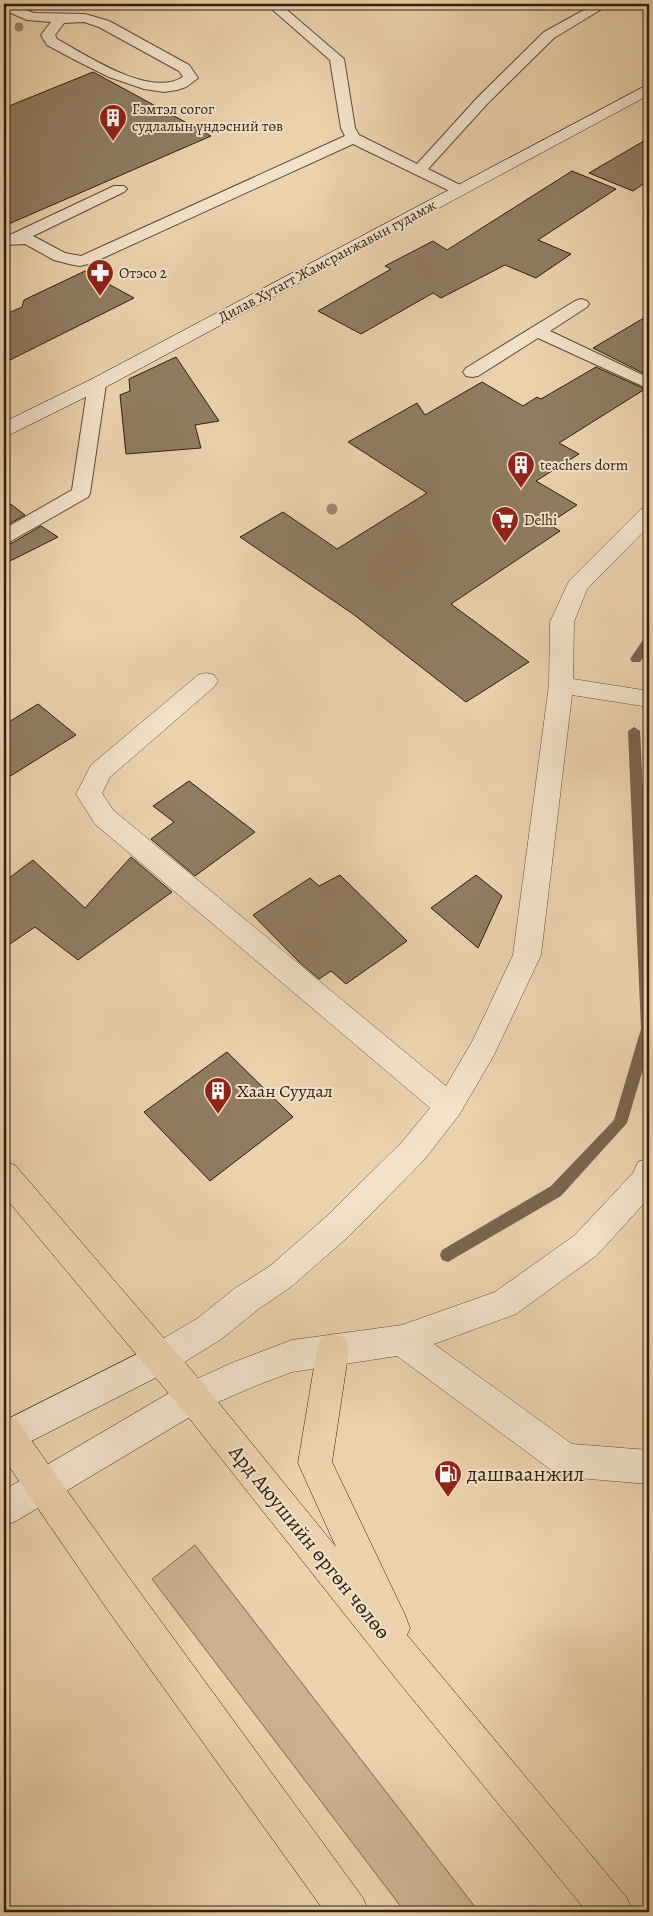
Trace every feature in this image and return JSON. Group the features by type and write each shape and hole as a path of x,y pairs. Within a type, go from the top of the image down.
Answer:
{"main road":[{"name":"Ард Аюушийн өргөн чөлөө","path":"4,1174 161,1358 410,1667 614,1912"},
{"path":"333,1349 315,1463 410,1667"},
{"path":"5,1435 349,1912"}],"street":[{"name":"Дилав Хутагт Жамсранжавын гудамж","path":"4,430 97,384 649,89"},
{"path":"5,1435 161,1358 209,1329 245,1300 281,1276 337,1227 413,1151 449,1106 484,1047 527,955 561,685 562,622 577,586 649,514"},
{"path":"206,681 100,771 89,794 104,816 449,1106"},
{"path":"561,685 649,699"},
{"path":"4,1509 193,1397 246,1373 292,1356 402,1340 505,1304 586,1245 645,1181 649,1170"},
{"path":"402,1340 566,1460 649,1467"}],"lane":[{"path":"272,4 337,59 348,128 353,138 460,190"},
{"path":"419,170 483,100 549,35 604,4"},
{"path":"4,6 32,17 60,20 85,18 104,24 184,68 191,78 177,86 161,88 137,84 52,42 48,35 60,20"},
{"path":"11,238 33,239 57,256 80,261 106,252 353,138"},
{"path":"11,238 119,189"},
{"path":"472,372 581,304"},
{"path":"537,331 649,384"},
{"path":"4,537 81,493 97,384"}],"shaded area":[{"path":"195,1545 479,1912 405,1912 152,1579"}],"building":[{"name":"Гэмтэл согог судлалын үндэсний төв","path":"93,72 211,136 4,226 4,108"},
{"path":"649,138 649,180 633,191 589,173"},
{"path":"572,171 616,189 538,240 571,254 536,278 505,265 441,298 433,293 361,334 318,311 391,269 385,266 433,241 447,250"},
{"path":"85,271 134,298 4,363 4,315 22,307 24,300"},
{"path":"649,315 649,376 593,348"},
{"path":"176,357 219,421 195,425 201,448 126,454 120,395 130,391 129,379"},
{"path":"596,367 645,389 559,443 579,454 536,481 577,505 548,524 560,531 451,604 529,662 466,702 353,614 240,537 283,512 337,549 427,493 348,442 417,403 425,415 482,382 523,406 537,397 541,399"},
{"path":"4,499 25,515 4,527"},
{"path":"41,526 58,537 4,564 4,545 12,543"},
{"path":"38,704 76,735 4,780 4,725"},
{"path":"189,781 255,832 195,876 151,839 174,822 153,806"},
{"path":"131,857 172,892 78,960 35,927 4,948 4,882 33,860 85,908"},
{"path":"340,875 407,941 346,984 331,971 319,979 298,961 253,915 310,878 319,886"},
{"path":"476,875 502,896 478,948 431,908"},
{"name":"Хаан Суудал","path":"227,1052 293,1117 210,1181 144,1112"}],"waterway":[{"path":"636,659 649,640"},
{"path":"448,1255 556,1191 620,1123 648,1029 634,731"}],"place":[{"name":"Гэмтэл согог судлалын үндэсний төв","path":"113,142"},
{"name":"Отэсо 2","path":"100,297"},
{"name":"teachers dorm","path":"521,489"},
{"name":"Delhi","path":"505,544"},
{"name":"Хаан Суудал","path":"218,1115"},
{"name":"дашваанжил","path":"448,1498"}]}
